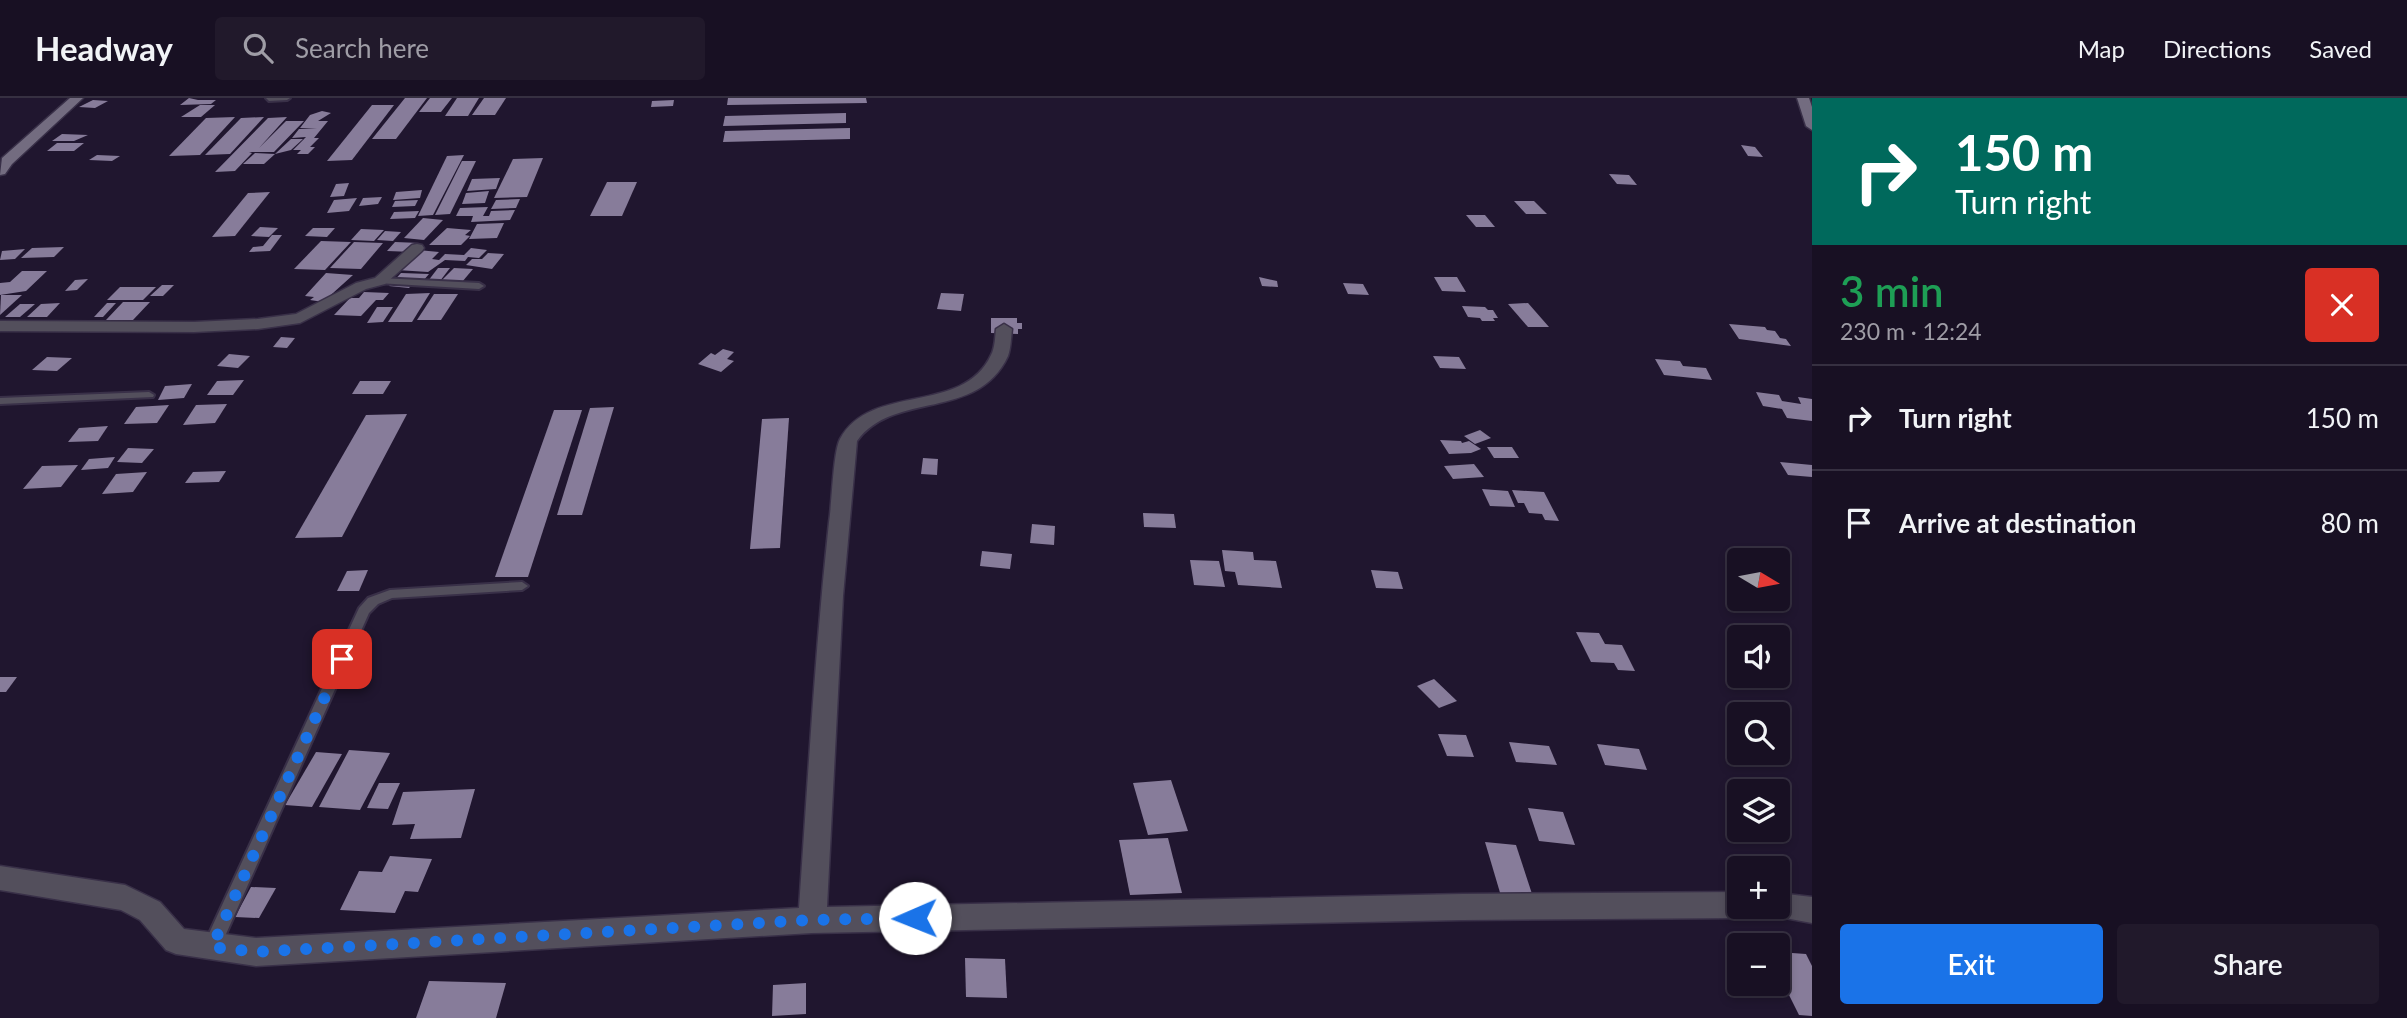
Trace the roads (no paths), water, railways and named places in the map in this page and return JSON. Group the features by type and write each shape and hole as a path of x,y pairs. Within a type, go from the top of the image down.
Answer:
{"main road":[{"path":"0,171 77,98"},
{"path":"1803,98 1812,125"}],"street":[{"path":"0,326 194,327 258,324 300,318 361,286 380,281 417,248"},
{"path":"812,920 832,596 848,441 862,422 892,409 953,396 981,380 1000,355 1003,329"},
{"path":"0,878 125,898 150,911 176,941 256,952 812,920 1448,907 1727,905"},
{"path":"1790,907 1812,910"}],"lane":[{"path":"269,99 288,98"},
{"path":"380,281 479,286"},
{"path":"0,401 149,395"},
{"path":"212,947 364,611 373,601 390,594 522,586"}]}
